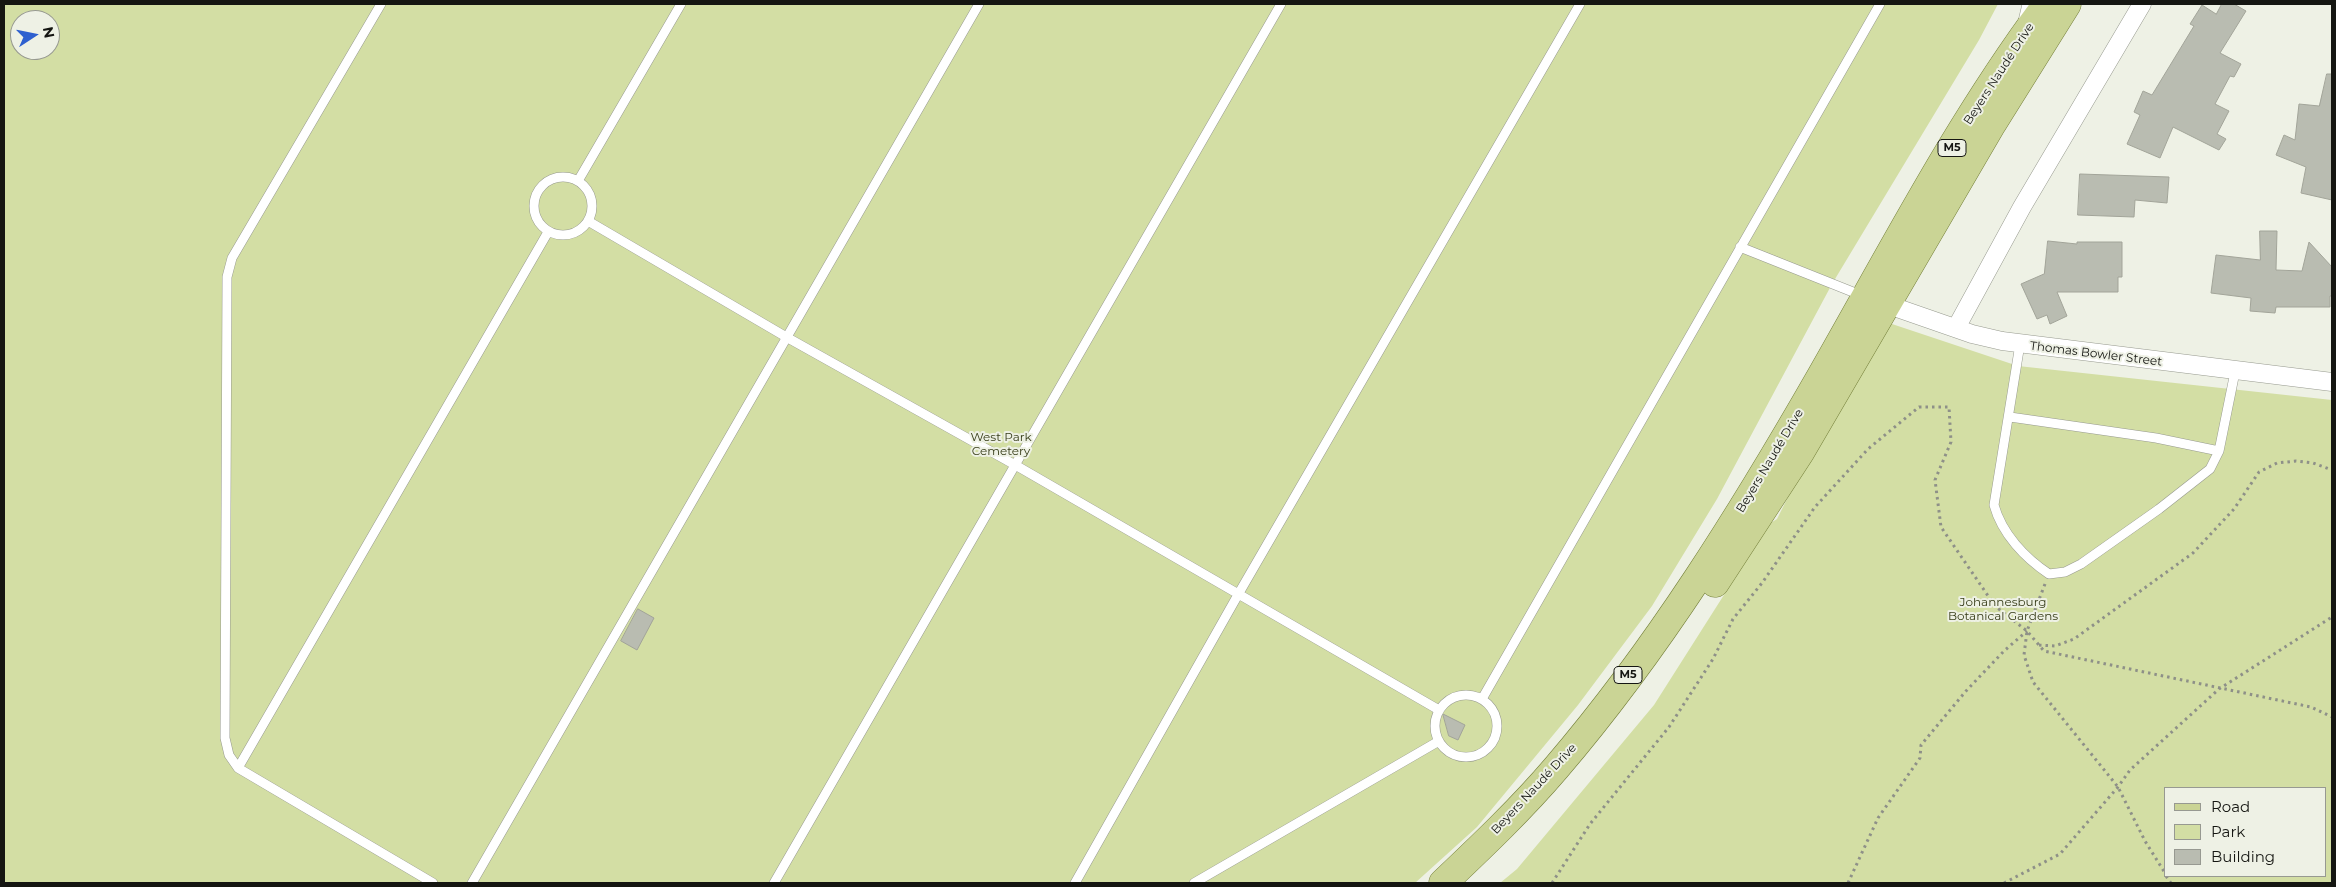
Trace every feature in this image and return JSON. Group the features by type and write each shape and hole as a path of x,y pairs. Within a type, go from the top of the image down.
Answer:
{"main road":[{"name":"Beyers Naudé Drive","path":"1465,883 1532,818 1583,761 1693,614 1778,487 1859,349 1877,300 1981,98 2047,4"},
{"name":"Beyers Naudé Drive","path":"1443,883 1555,770 1584,735 1650,646 1743,506 1821,377 1877,300 1992,124 2067,4"}],"street":[{"path":"1956,328 2027,198 2142,4"},
{"name":"Thomas Bowler Street","path":"1877,300 1956,328 2020,344 2235,372 2332,382"}],"lane":[{"path":"381,4 232,258 227,276 225,738 229,755 238,768 433,883"},
{"path":"578,181 681,4"},
{"path":"472,883 979,4"},
{"path":"774,883 1017,466 1281,4"},
{"path":"1075,883 1239,593 1580,4"},
{"path":"1482,699 1880,4"},
{"path":"2020,41 2027,4"},
{"path":"563,176 578,181 584,185 591,199 592,206 588,221 583,227 570,235 562,236 548,232 534,214 534,198 537,191 548,180 555,177 563,176"},
{"path":"588,221 788,338 1017,466 1439,710"},
{"path":"238,768 548,232"},
{"path":"1740,247 1877,300"},
{"path":"2020,344 2010,417 1994,494 1994,505 1997,515 2009,535 2029,561 2049,574 2066,572 2081,564 2125,534 2210,468 2219,451 2235,372"},
{"path":"2010,417 2156,438 2219,451"},
{"path":"1458,696 1474,696 1482,699 1492,711 1497,726 1496,734 1487,748 1473,756 1457,756 1444,748 1439,741 1435,726 1439,710 1444,704 1458,696"},
{"path":"1194,883 1439,741"}],"path":[{"path":"1552,883 1590,824 1670,727 1713,659 1733,619 1762,583 1814,507 1868,449 1919,407 1950,406 1950,442 1935,480 1941,527 1995,606 2027,631 2044,651 2311,707 2332,717"},
{"path":"2039,645 2055,646 2074,638 2193,553 2234,509 2260,472 2277,463 2296,461 2312,463 2332,470"},
{"path":"2049,574 2027,631 2024,655 2033,682 2118,787 2145,841 2164,871"},
{"path":"2004,883 2060,854 2118,787 2130,770 2220,689 2332,617"},
{"path":"1848,883 1878,818 1920,758 1921,745 1966,691 2004,651 2027,631"}],"green space":[{"name":"West Park Cemetery","path":"4,4 1998,4 1979,40 1832,284 1717,499 1652,606 1578,705 1477,827 1415,883 4,883"},
{"name":"Johannesburg Botanical Gardens","path":"1877,319 2018,366 2332,400 2332,883 1500,883 1517,869 1654,705 1769,524 1777,519"}],"building":[{"path":"2222,4 2234,4 2246,11 2220,53 2241,64 2234,77 2230,76 2215,104 2229,111 2217,134 2226,139 2219,150 2173,127 2160,158 2127,144 2140,115 2134,112 2143,91 2152,95 2194,26 2190,24 2202,5 2216,14"},
{"path":"2327,74 2332,74 2332,200 2301,193 2306,167 2276,155 2284,135 2295,140 2299,104 2319,106"},
{"path":"2080,174 2169,177 2167,203 2135,200 2134,217 2078,215"},
{"path":"2260,231 2277,231 2276,270 2302,271 2309,242 2332,267 2330,307 2276,307 2275,313 2250,311 2251,298 2211,293 2216,255 2260,260"},
{"path":"2048,241 2077,244 2077,242 2122,242 2122,277 2118,277 2118,292 2057,292 2067,316 2050,324 2047,315 2037,319 2021,284 2044,274"},
{"path":"638,609 654,618 637,650 621,641"},
{"path":"1443,714 1465,725 1458,740 1449,736"}]}
